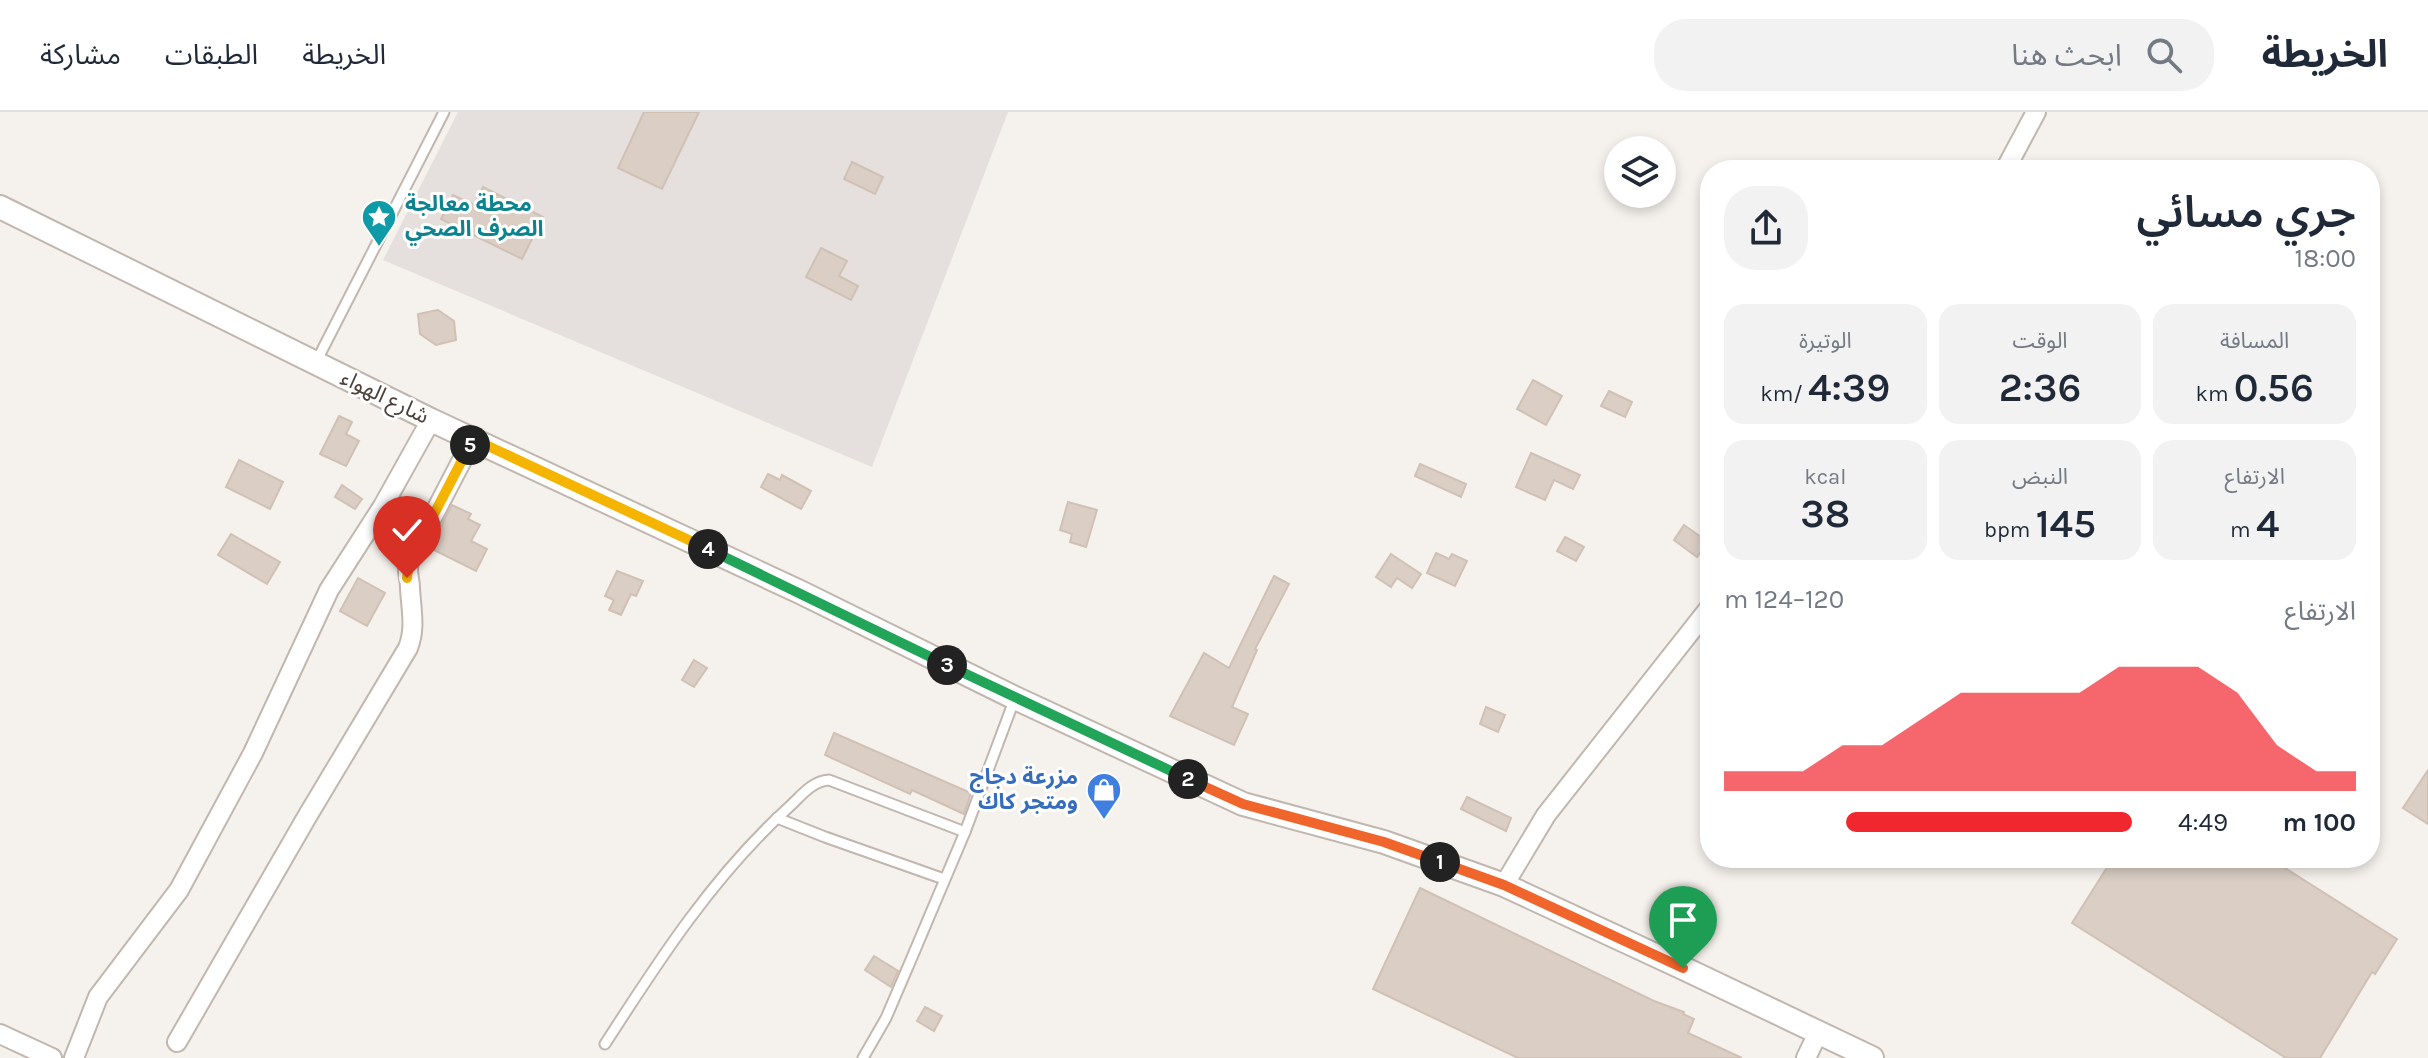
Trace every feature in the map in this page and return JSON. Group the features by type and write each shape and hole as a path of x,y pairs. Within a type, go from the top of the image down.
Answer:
{"street":[{"path":"2010,160 2036,112"},
{"name":"شارع الهواء","path":"0,207 431,420 1243,804 1384,842 1504,885 1872,1058"},
{"path":"74,1058 98,997 179,890 253,753 332,583 383,506 431,420"},
{"path":"177,1042 408,648 414,633 407,578 409,562 473,439"},
{"path":"1504,885 1546,815 1700,620"},
{"path":"1806,1058 1818,1033"},
{"path":"0,1034 52,1058"}],"lane":[{"path":"315,362 444,112"},
{"path":"863,1058 886,1018 965,832 1015,698"},
{"path":"605,1044 669,946 728,869 818,781 829,780 965,832"},
{"path":"777,818 944,879"}],"shaded area":[{"path":"458,112 1008,112 872,467 383,260"}],"building":[{"path":"644,112 699,112 662,189 618,168"},
{"path":"852,162 883,177 875,194 844,179"},
{"path":"483,187 543,217 522,259 441,219 453,195 474,205"},
{"path":"821,248 847,261 839,276 858,286 851,300 806,277"},
{"path":"438,310 454,321 456,340 436,345 420,334 418,314"},
{"path":"1533,380 1562,396 1546,425 1517,409"},
{"path":"1609,391 1632,402 1625,417 1601,406"},
{"path":"339,416 352,422 346,434 359,441 346,466 320,454"},
{"path":"1531,453 1580,475 1573,489 1554,480 1545,500 1516,487"},
{"path":"239,460 283,482 270,509 226,487"},
{"path":"1420,464 1466,484 1461,497 1415,476"},
{"path":"768,474 780,480 782,475 811,491 801,509 761,487"},
{"path":"342,485 362,499 355,509 335,497"},
{"path":"1068,502 1097,510 1086,547 1070,542 1072,534 1060,530"},
{"path":"452,505 471,514 468,519 480,525 471,541 487,549 476,571 430,548"},
{"path":"1684,525 1700,536 1700,553 1697,557 1674,540"},
{"path":"231,534 280,562 267,584 218,555"},
{"path":"1565,537 1584,547 1576,561 1557,551"},
{"path":"1436,553 1449,559 1452,554 1467,561 1455,586 1427,573"},
{"path":"1391,554 1421,574 1412,588 1397,578 1391,587 1376,577"},
{"path":"617,571 643,581 636,596 631,594 621,615 609,610 614,600 605,596"},
{"path":"1274,576 1289,584 1255,649 1232,707 1248,714 1234,745 1170,716 1204,653 1229,668"},
{"path":"358,578 385,593 367,626 340,611"},
{"path":"694,660 707,668 694,687 682,680"},
{"path":"1486,707 1505,715 1498,732 1480,724"},
{"path":"834,733 971,793 964,814 912,790 910,794 825,755"},
{"path":"2428,770 2428,824 2403,808"},
{"path":"1467,797 1511,818 1506,831 1461,809"},
{"path":"2107,868 2285,868 2397,939 2375,974 2372,972 2320,1058 2286,1058 2072,923"},
{"path":"1420,888 1654,1001 1684,1012 1694,1019 1688,1033 1742,1058 1518,1058 1373,989"},
{"path":"874,956 898,971 891,987 865,970"},
{"path":"925,1007 942,1016 934,1031 917,1021"}],"place":[{"name":"محطة معالجة الصرف الصحي","path":"379,248"},
{"name":"مزرعة دجاج ومتجر كاك","path":"1104,821"}],"route":[{"path":"407,578 409,562 473,439 1243,804 1384,842 1504,885 1683,968"}]}
